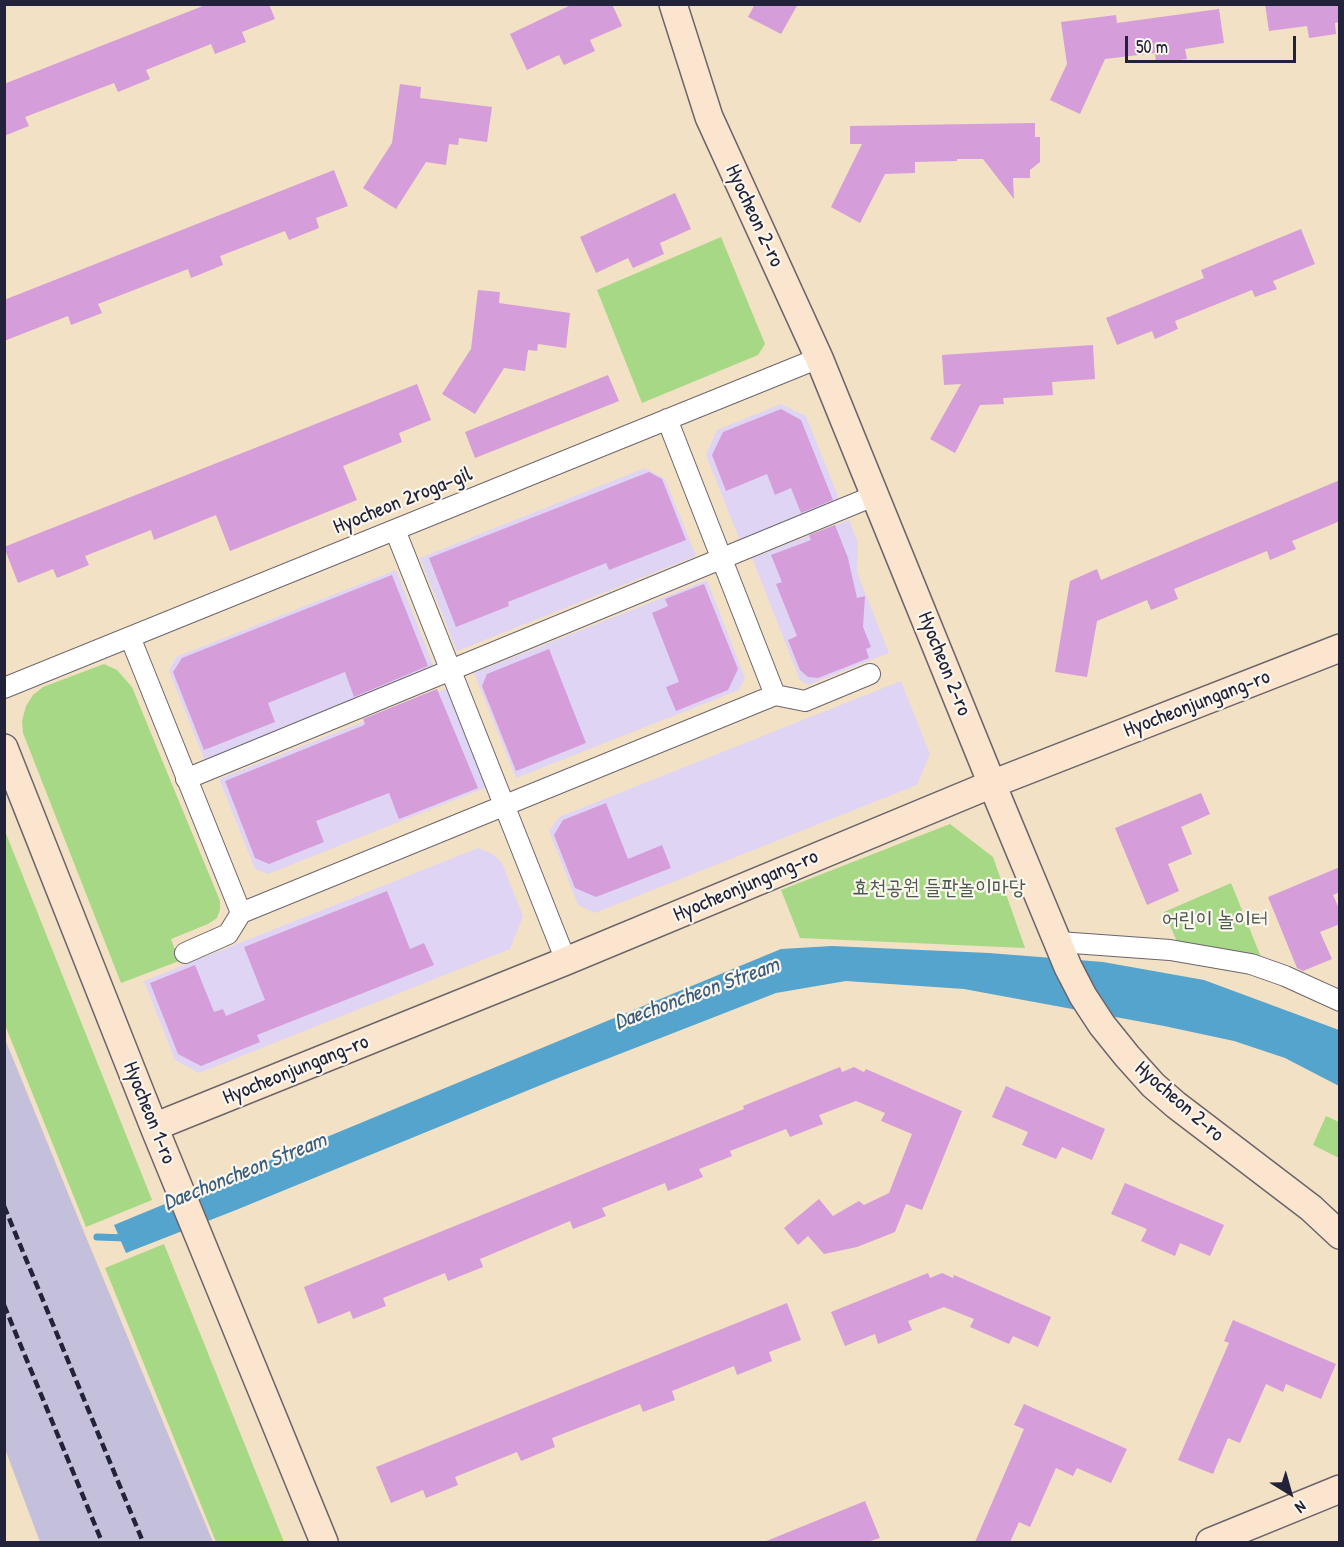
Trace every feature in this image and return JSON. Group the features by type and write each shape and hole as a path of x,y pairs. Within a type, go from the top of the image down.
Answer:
{"street":[{"name":"Hyocheon 2-ro","path":"673,4 709,117 819,358 992,784 1068,967 1083,996 1102,1025 1153,1085 1311,1208 1340,1235"},
{"name":"Hyocheon 2roga-gil","path":"4,688 819,358"},
{"path":"668,419 775,695"},
{"path":"186,778 876,495"},
{"path":"395,530 566,961"},
{"path":"129,637 241,913"},
{"name":"Hyocheonjungang-ro","path":"154,1127 566,961 992,784 1340,648"},
{"path":"185,952 228,934 241,913 775,695 805,701 870,674"},
{"name":"Hyocheon 1-ro","path":"4,748 154,1127 324,1542"},
{"path":"1059,942 1170,950 1251,964 1285,976 1340,1001"},
{"path":"1209,1542 1340,1489"}],"shaded area":[{"path":"781,404 806,416 840,501 740,541 706,455 717,430"},
{"path":"645,468 665,479 696,556 457,651 420,558"},
{"path":"849,520 858,543 857,572 889,653 808,685 800,680 752,558"},
{"path":"396,570 435,670 205,761 169,671 176,657"},
{"path":"707,580 745,678 739,690 516,778 474,673"},
{"path":"901,681 930,754 917,785 595,913 578,905 549,831 559,817"},
{"path":"448,688 487,787 268,874 255,869 219,779"},
{"path":"478,848 493,854 502,863 523,916 510,949 199,1073 175,1060 144,981"},
{"path":"5,1039 213,1542 40,1542 5,1449"}],"green space":[{"path":"721,237 765,344 758,355 642,403 597,290"},
{"path":"104,664 117,670 132,687 220,901 217,918 171,939 179,961 121,983 23,733 22,721 26,706 33,695 43,687"},
{"name":"효천공원 들판놀이마당","path":"950,824 993,857 1025,948 800,938 781,890"},
{"path":"5,831 152,1200 86,1227 5,1025"},
{"name":"어린이 놀이터","path":"1231,883 1261,957 1178,944 1164,912"},
{"path":"1326,1116 1339,1122 1339,1158 1313,1145"},
{"path":"164,1244 284,1542 216,1542 105,1268"}],"water":[{"name":"Daechoncheon Stream","path":"832,946 989,953 1103,962 1204,980 1339,1030 1339,1086 1285,1058 1234,1041 1164,1026 964,989 846,981 776,993 558,1078 126,1253 114,1225 781,949"}],"building":[{"path":"208,4 269,4 275,19 242,32 246,42 215,54 211,44 146,70 150,79 118,92 114,83 25,117 29,126 4,136 4,84"},
{"path":"573,4 612,4 622,26 590,40 595,51 564,65 559,55 527,70 510,34"},
{"path":"755,4 798,4 781,34 748,17"},
{"path":"1265,4 1340,4 1340,22 1335,23 1336,34 1309,38 1307,26 1269,31"},
{"path":"1219,9 1224,43 1185,49 1187,59 1156,63 1155,53 1105,59 1080,114 1050,100 1067,64 1061,22 1116,15 1117,23"},
{"path":"400,84 421,87 420,98 492,107 487,142 459,138 458,145 449,144 446,165 426,162 396,209 363,188 392,143"},
{"path":"1035,123 1035,137 1040,137 1040,162 1030,170 1030,178 1013,178 1014,199 983,159 957,159 957,161 915,162 915,173 885,174 860,223 831,207 862,144 850,144 850,126"},
{"path":"334,170 348,206 316,218 319,228 289,240 285,231 220,256 223,265 191,278 188,269 98,304 102,313 71,325 68,316 4,341 4,300"},
{"path":"675,193 691,229 660,243 664,254 633,268 628,258 596,273 580,237"},
{"path":"1301,229 1315,264 1273,281 1277,289 1255,297 1252,290 1175,321 1178,329 1155,339 1152,331 1117,345 1106,318 1204,278 1201,270"},
{"path":"478,290 500,292 499,303 570,313 566,348 538,344 537,351 528,350 525,371 504,368 475,414 442,394 471,349"},
{"path":"1093,345 1095,379 1052,382 1053,395 1003,398 1004,404 980,405 955,453 930,439 961,384 944,385 942,355"},
{"path":"608,375 619,401 475,458 465,432"},
{"path":"417,384 431,420 399,433 402,442 343,466 357,500 230,551 216,515 154,540 151,530 85,556 89,565 57,578 53,569 18,583 4,547"},
{"path":"781,409 801,420 833,500 801,513 791,488 775,495 767,474 726,491 712,455 723,432"},
{"path":"649,472 662,479 686,540 609,570 606,563 508,602 509,606 456,627 429,558"},
{"path":"1340,480 1340,521 1292,541 1296,549 1270,560 1267,551 1174,589 1178,599 1151,610 1147,600 1097,621 1087,677 1055,672 1070,581 1097,569 1101,580"},
{"path":"835,525 848,558 857,598 865,596 863,627 871,647 866,649 869,658 818,678 808,677 800,670 788,640 797,636 776,584 782,582 771,555 811,540 809,535"},
{"path":"392,575 428,666 354,697 345,672 268,703 275,722 204,750 173,672 182,658"},
{"path":"704,584 738,669 728,690 676,711 666,687 679,682 652,613 668,606 665,599"},
{"path":"549,649 586,743 516,771 482,686 487,674"},
{"path":"437,689 478,788 399,819 389,793 316,821 324,842 269,864 255,858 225,781 362,726 365,724 363,719"},
{"path":"1201,793 1210,814 1181,827 1192,854 1168,864 1179,891 1147,905 1115,828"},
{"path":"606,803 628,859 662,845 671,868 596,897 575,888 554,835 563,820"},
{"path":"1340,867 1340,892 1333,895 1340,911 1340,924 1320,932 1332,959 1303,971 1297,968 1268,897"},
{"path":"387,891 410,949 424,943 434,965 257,1035 260,1042 201,1066 178,1054 150,983 195,965 214,1012 223,1009 226,1016 265,1000 244,947"},
{"path":"840,1067 842,1072 854,1067 864,1072 866,1069 962,1111 922,1210 906,1204 895,1232 857,1247 824,1254 808,1236 798,1245 784,1228 819,1199 833,1216 859,1201 864,1205 889,1193 912,1134 881,1121 885,1113 856,1101 819,1115 823,1124 790,1137 786,1129 730,1151 732,1156 699,1169 703,1177 668,1191 665,1183 602,1208 606,1216 573,1229 570,1221 480,1259 483,1267 448,1281 445,1273 383,1298 386,1306 353,1319 350,1311 318,1324 304,1287 744,1109 743,1106"},
{"path":"1006,1086 1105,1129 1092,1160 1062,1147 1056,1159 1022,1145 1028,1132 992,1117"},
{"path":"1125,1183 1224,1225 1210,1256 1180,1243 1175,1256 1141,1241 1147,1229 1111,1214"},
{"path":"928,1273 930,1278 942,1273 953,1278 954,1275 1051,1317 1038,1347 1013,1336 1009,1344 970,1327 974,1319 944,1307 908,1321 912,1330 878,1344 875,1334 845,1346 831,1312"},
{"path":"787,1303 801,1340 769,1352 772,1361 737,1375 734,1366 672,1391 675,1400 643,1412 640,1404 552,1438 555,1447 521,1461 517,1452 455,1477 458,1485 426,1498 423,1490 391,1503 376,1467"},
{"path":"1233,1320 1336,1364 1321,1399 1286,1384 1283,1392 1266,1384 1240,1443 1228,1438 1213,1474 1178,1460 1229,1343 1224,1341"},
{"path":"1024,1404 1127,1449 1111,1483 1077,1468 1073,1476 1056,1468 1030,1527 1019,1522 1010,1542 975,1542 1024,1429 1014,1425"},
{"path":"865,1501 880,1538 867,1542 764,1542"}],"waterway":[{"path":"97,1237 127,1238"}],"railway":[{"path":"4,1206 143,1542"},
{"path":"4,1305 102,1542"}]}
